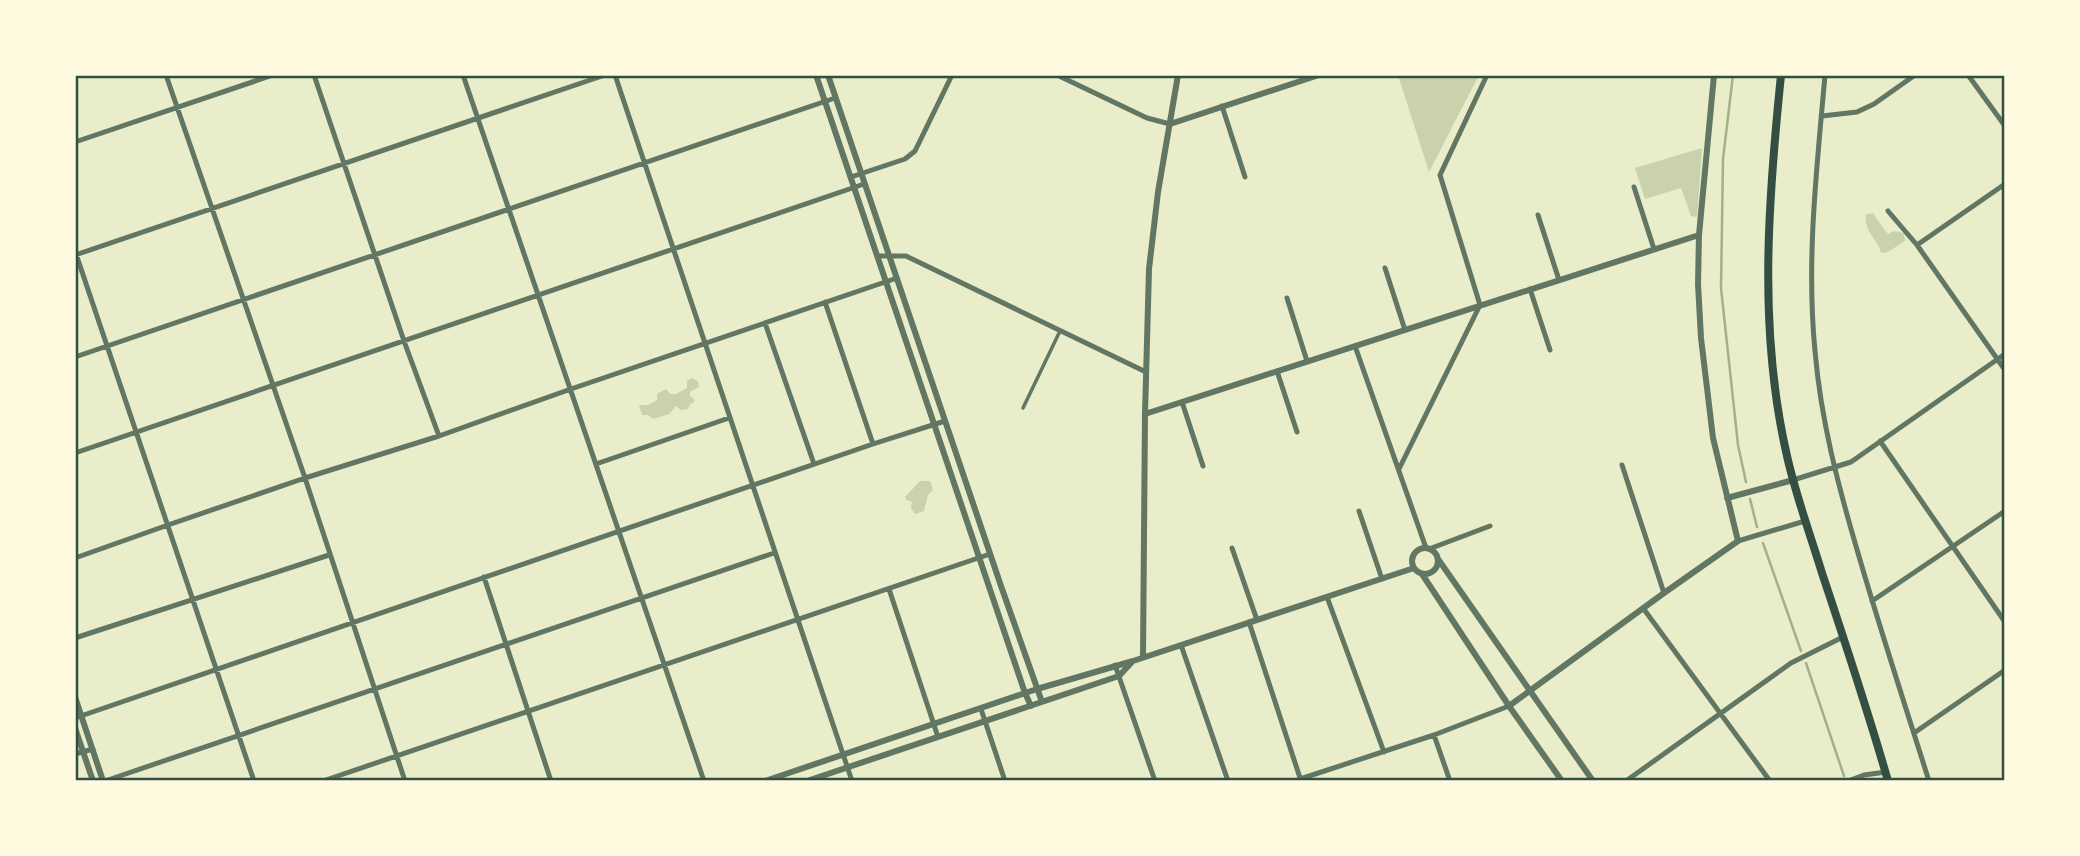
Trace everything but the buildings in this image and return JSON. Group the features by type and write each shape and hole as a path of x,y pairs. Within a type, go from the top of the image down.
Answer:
{"highway":[{"path":"1781,75 1770,180 1768,241 1768,300 1777,402 1786,456 1805,521 1887,777"}],"street":[{"path":"166,75 305,478 405,781"},
{"path":"75,142 273,75"},
{"path":"314,75 439,436"},
{"path":"463,75 704,781"},
{"path":"254,781 76,253 605,75"},
{"path":"615,75 852,781"},
{"path":"816,75 1031,706"},
{"path":"828,75 1042,702"},
{"path":"851,177 905,159 915,150 952,75"},
{"path":"1057,75 1147,118 1170,124 1318,75"},
{"path":"1143,657 1145,414 1151,247 1178,75"},
{"path":"1399,469 1480,305 1440,176 1487,75"},
{"path":"1714,75 1699,235 1699,301 1713,438 1738,541"},
{"path":"1825,75 1813,209 1812,302 1820,394 1833,468 1929,781"},
{"path":"1822,116 1857,112 1874,104 1915,75"},
{"path":"1968,75 2005,126"},
{"path":"75,357 835,98"},
{"path":"1222,106 1245,177"},
{"path":"75,453 864,184"},
{"path":"1917,245 2005,184"},
{"path":"1634,187 1654,249"},
{"path":"1888,211 1917,245 2005,370"},
{"path":"1538,215 1559,280"},
{"path":"1145,414 1699,235"},
{"path":"877,256 906,256 1146,372"},
{"path":"1385,268 1405,330"},
{"path":"75,558 897,278"},
{"path":"1530,289 1550,350"},
{"path":"1287,298 1307,361"},
{"path":"825,302 873,444"},
{"path":"765,323 814,464"},
{"path":"1023,408 1060,331"},
{"path":"1355,346 1428,548 1435,553 1592,781"},
{"path":"1727,498 1851,462 2005,354"},
{"path":"1277,371 1297,432"},
{"path":"1182,402 1203,466"},
{"path":"596,464 729,418"},
{"path":"78,717 945,421"},
{"path":"1880,442 2005,621"},
{"path":"1622,465 1664,593"},
{"path":"1359,510 1382,579"},
{"path":"1872,601 2005,511"},
{"path":"1232,548 1298,780 1434,736 1509,706 1738,541 1805,521"},
{"path":"1414,568 1413,556 1419,550 1490,526"},
{"path":"75,697 78,717 104,781 774,553"},
{"path":"323,781 990,554"},
{"path":"75,638 329,555"},
{"path":"1422,573 1434,571 1438,559"},
{"path":"765,781 1037,689 1133,661 1414,568"},
{"path":"1414,568 1422,573 1562,781"},
{"path":"484,577 551,781"},
{"path":"889,589 938,737"},
{"path":"1326,597 1384,752"},
{"path":"1643,608 1770,781"},
{"path":"1626,781 1791,663 1843,637"},
{"path":"1181,645 1228,781"},
{"path":"807,781 1119,676 1133,661"},
{"path":"1115,665 1155,781"},
{"path":"1914,733 2005,670"},
{"path":"981,709 1005,781"},
{"path":"75,728 93,781"},
{"path":"1434,736 1450,781"},
{"path":"75,754 93,749"},
{"path":"1848,781 1864,775 1887,777"}],"green space":[{"path":"1398,75 1479,75 1429,172"},
{"path":"1702,148 1697,217 1691,216 1681,188 1645,199 1635,168"},
{"path":"1873,213 1886,232 1902,233 1905,241 1888,252 1881,253 1867,226 1866,214"},
{"path":"692,378 698,381 699,387 690,392 690,396 695,400 688,409 681,410 676,406 669,414 653,419 642,415 639,405 648,405 657,400 657,394 666,389 670,394 676,394 687,388 687,381"},
{"path":"920,481 930,481 933,490 928,495 924,511 915,514 911,508 912,502 905,497"}],"waterway":[{"path":"1733,75 1723,159 1721,288 1738,445 1746,482"},
{"path":"1750,499 1757,527"},
{"path":"1763,543 1801,651"},
{"path":"1806,663 1844,776"}]}
